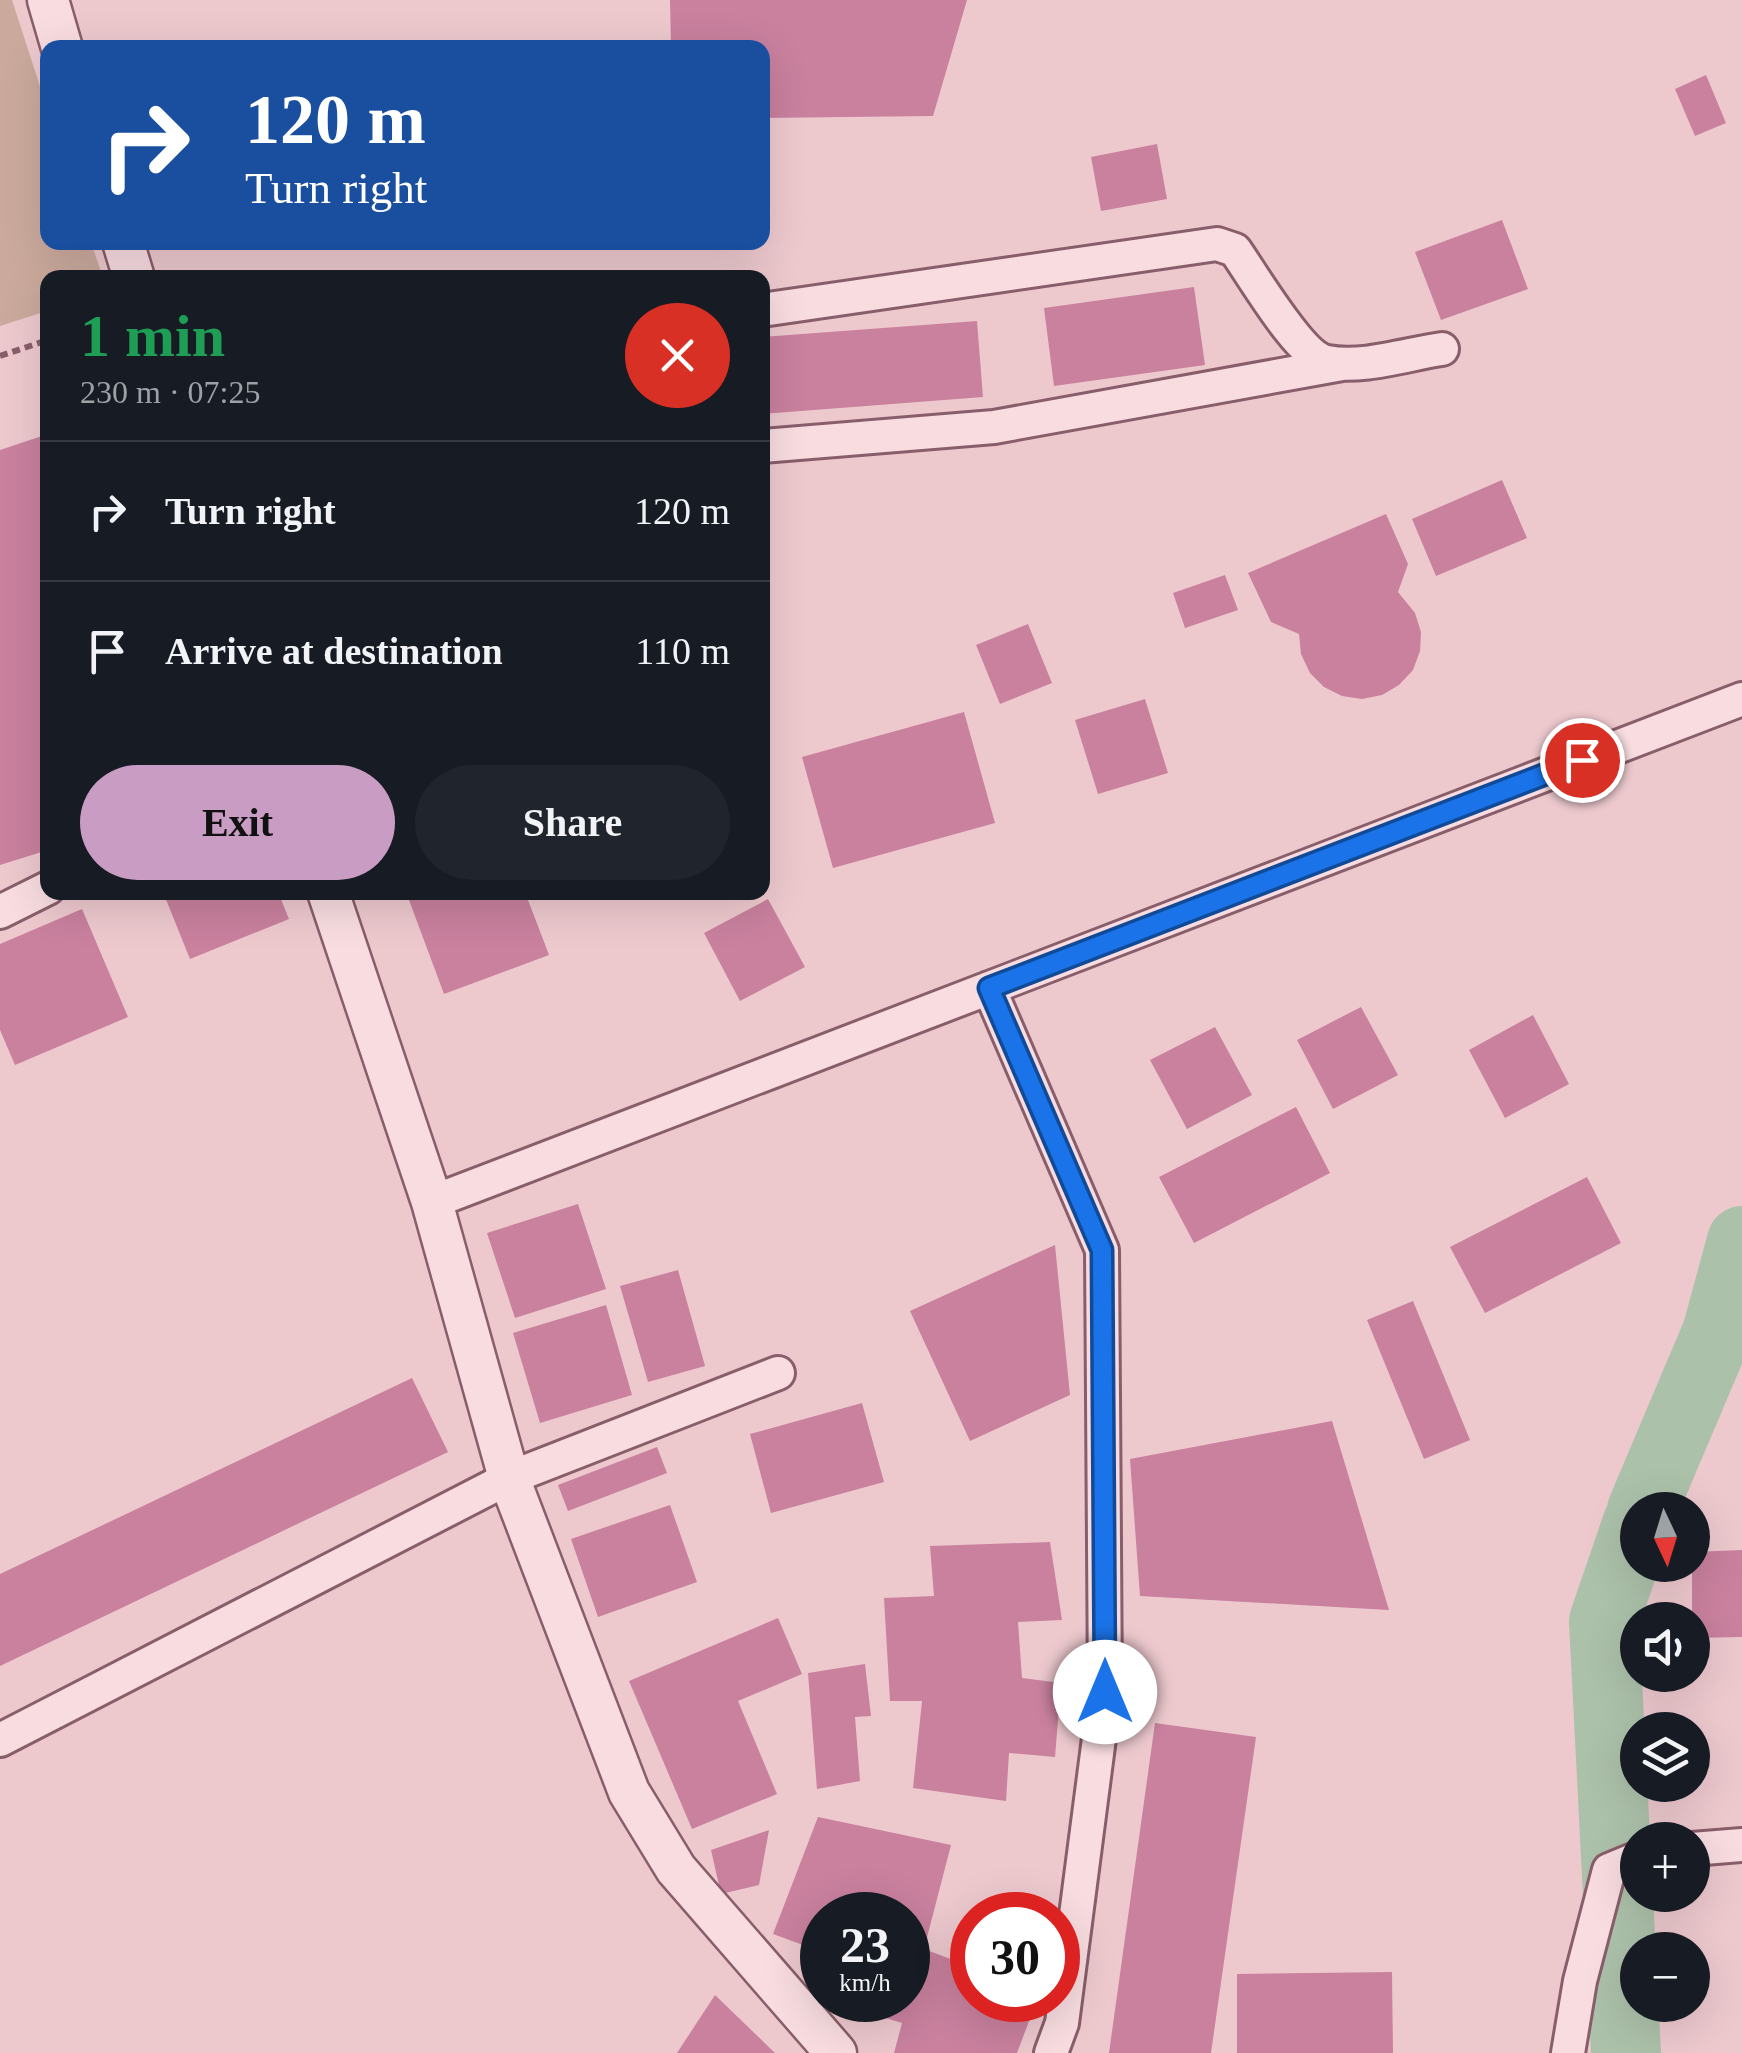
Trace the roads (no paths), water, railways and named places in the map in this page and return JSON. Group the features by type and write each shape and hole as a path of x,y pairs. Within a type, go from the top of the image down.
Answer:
{"street":[{"path":"48,0 60,40"},
{"path":"770,309 1216,244 1235,250 1305,348 1323,362 1348,363"},
{"path":"770,445 994,427 1442,349"},
{"path":"432,1202 1742,699"},
{"path":"0,912 40,892"},
{"path":"331,900 432,1202 508,1478 629,1792 676,1868 836,2053"},
{"path":"989,988 1102,1250 1105,1692 1062,2023 1051,2053"},
{"path":"0,1740 508,1478 778,1373"},
{"path":"1710,1848 1742,1845"},
{"path":"1568,2053 1580,1981 1620,1872"}],"waterway":[{"path":"1650,1492 1717,1333 1742,1241"},
{"path":"1620,1574 1604,1621 1626,2053"}]}
